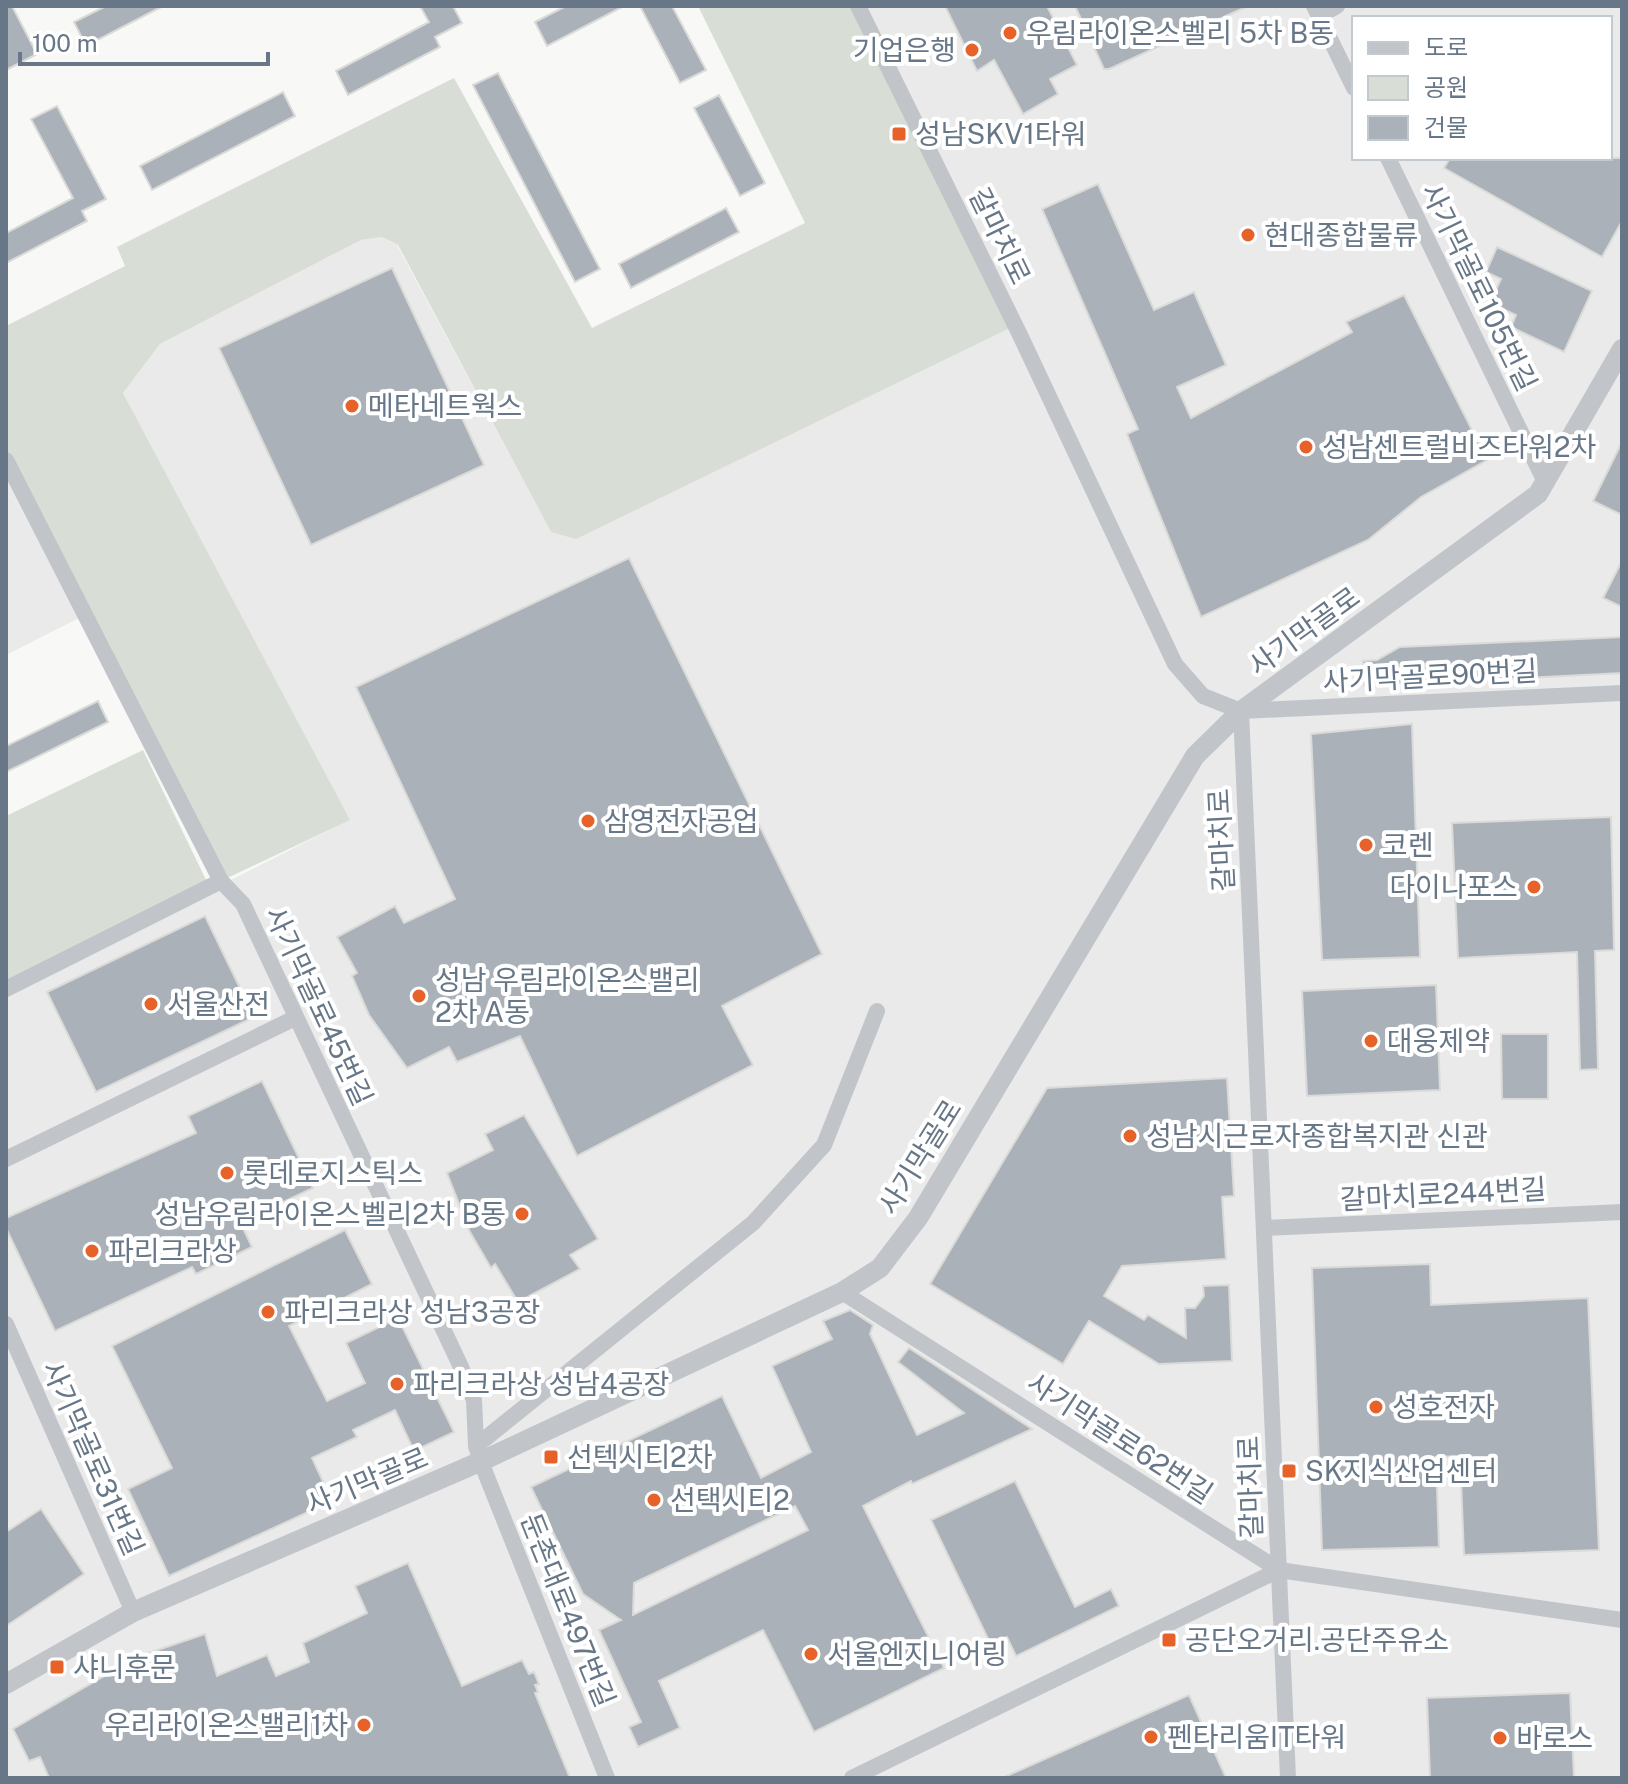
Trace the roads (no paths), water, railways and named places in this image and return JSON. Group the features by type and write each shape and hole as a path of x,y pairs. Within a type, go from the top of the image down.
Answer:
{"street":[{"name":"갈마치로","path":"858,6 1020,335 1175,664 1203,696 1241,711 1288,1778"},
{"path":"1337,6 1317,11 1352,84"},
{"name":"사기막골로105번길","path":"1389,160 1545,482"},
{"name":"사기막골로","path":"6,1684 133,1612 842,1292 880,1268 918,1218 1195,756 1241,711 1538,494 1622,349"},
{"name":"사기막골로45번길","path":"6,460 221,881 243,904 461,1367 474,1400 479,1454"},
{"name":"사기막골로90번길","path":"1241,711 1622,693"},
{"path":"6,989 221,881"},
{"path":"479,1454 753,1223 824,1145 877,1011"},
{"path":"6,1159 295,1018"},
{"name":"갈마치로244번길","path":"1266,1228 1622,1212"},
{"name":"사기막골로62번길","path":"842,1292 1279,1570 1622,1620"},
{"name":"사기막골로31번길","path":"6,1324 133,1612"},
{"name":"둔촌대로497번길","path":"479,1454 607,1778"},
{"path":"852,1778 1279,1570"}],"place":[{"name":"우림라이온스벨리 5차 B동","path":"1010,33"},
{"name":"기업은행","path":"972,50"},
{"name":"성남SKV1타워","path":"899,134"},
{"name":"현대종합물류","path":"1248,235"},
{"name":"메타네트웍스","path":"352,406"},
{"name":"성남센트럴비즈타워2차","path":"1306,447"},
{"name":"삼영전자공업","path":"588,821"},
{"name":"코렌","path":"1366,845"},
{"name":"다이나포스","path":"1534,887"},
{"name":"성남 우림라이온스밸리 2차 A동","path":"419,996"},
{"name":"서울산전","path":"151,1004"},
{"name":"대웅제약","path":"1371,1041"},
{"name":"성남시근로자종합복지관 신관","path":"1130,1136"},
{"name":"롯데로지스틱스","path":"227,1173"},
{"name":"성남우림라이온스벨리2차 B동","path":"522,1214"},
{"name":"파리크라상","path":"92,1251"},
{"name":"파리크라상 성남3공장","path":"268,1312"},
{"name":"파리크라상 성남4공장","path":"397,1384"},
{"name":"성호전자","path":"1376,1407"},
{"name":"선텍시티2차","path":"551,1457"},
{"name":"SK지식산업센터","path":"1289,1471"},
{"name":"선택시티2","path":"654,1500"},
{"name":"공단오거리.공단주유소","path":"1169,1640"},
{"name":"서울엔지니어링","path":"811,1654"},
{"name":"샤니후문","path":"57,1667"},
{"name":"우리라이온스밸리1차","path":"364,1725"},
{"name":"펜타리움IT타워","path":"1151,1737"},
{"name":"바로스","path":"1500,1738"}]}
